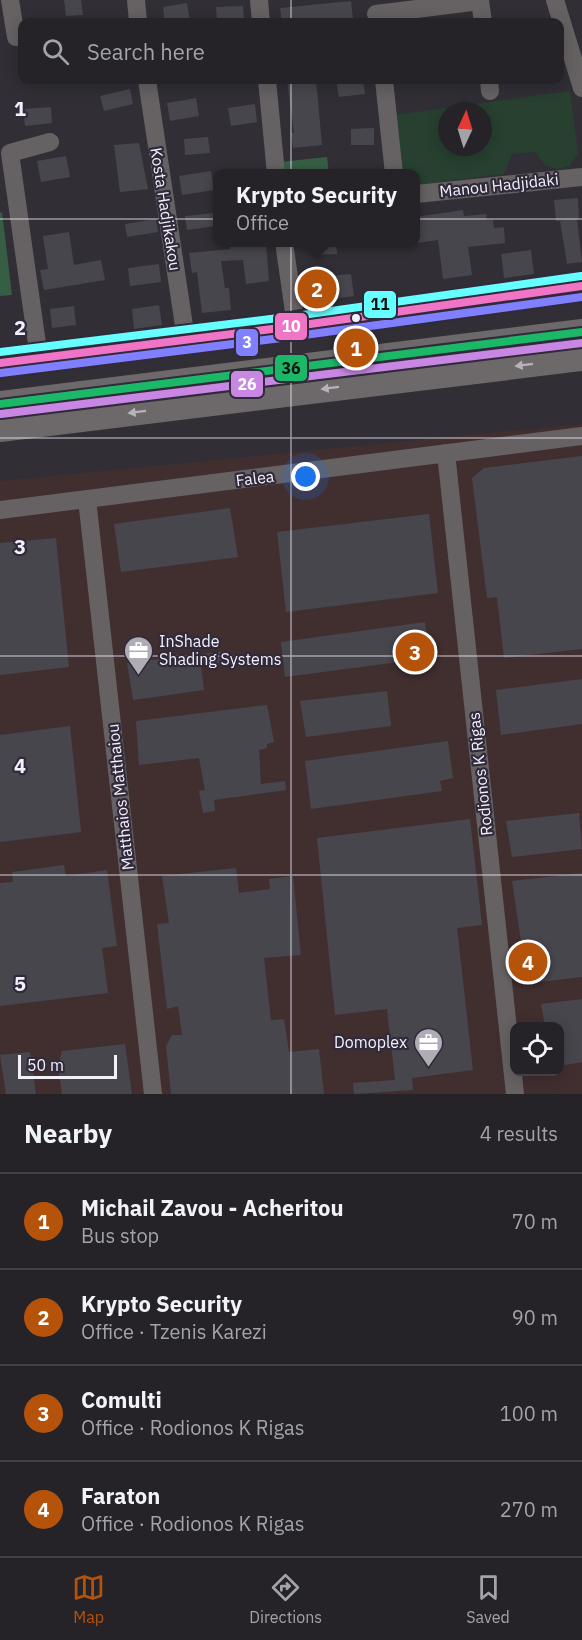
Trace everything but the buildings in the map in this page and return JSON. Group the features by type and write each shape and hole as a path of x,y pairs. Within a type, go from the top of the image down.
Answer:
{"highway":[{"path":"0,404 582,332"},
{"path":"0,429 582,357"}],"street":[{"path":"10,0 13,38"},
{"path":"136,0 138,18"},
{"path":"259,0 261,18"},
{"path":"555,0 561,18"},
{"path":"376,12 480,1 482,18"},
{"path":"564,29 582,88"},
{"name":"Kosta Hadjikakou","path":"148,84 186,339"},
{"path":"267,84 276,169"},
{"path":"384,84 393,169"},
{"path":"39,358 10,153 50,142"},
{"name":"Manou Hadjidaki","path":"420,194 582,177"},
{"path":"285,247 296,326"},
{"path":"0,363 296,326 582,285"},
{"name":"Falea","path":"0,510 582,436"},
{"name":"Rodionos K Rigas","path":"446,453 515,1094"},
{"name":"Matthaios Matthaiou","path":"87,499 153,1094"}],"shaded area":[{"path":"582,424 582,1094 0,1094 0,481"}],"green space":[{"path":"570,91 578,152 570,166 557,169 546,166 535,152 512,154 504,174 420,184 420,169 401,169 394,115 438,109 438,156 492,156 492,102 489,102"},
{"path":"327,157 328,169 281,169 280,162"},
{"path":"2,212 12,295 0,296 0,213"}],"transit line":[{"name":"11","path":"0,352 295,316 581,276"},
{"name":"10","path":"0,363 296,326 582,286"},
{"name":"3","path":"1,373 582,297"},
{"name":"36","path":"0,404 582,332"},
{"name":"26","path":"1,414 582,343"}],"place":[{"name":"Krypto Security","path":"317,289"},
{"name":"Michail Zavou - Acheritou","path":"356,348"},
{"name":"Comulti","path":"415,652"},
{"name":"InShade Shading Systems","path":"138,676"},
{"name":"Faraton","path":"528,962"},
{"name":"Domoplex","path":"428,1068"}]}
